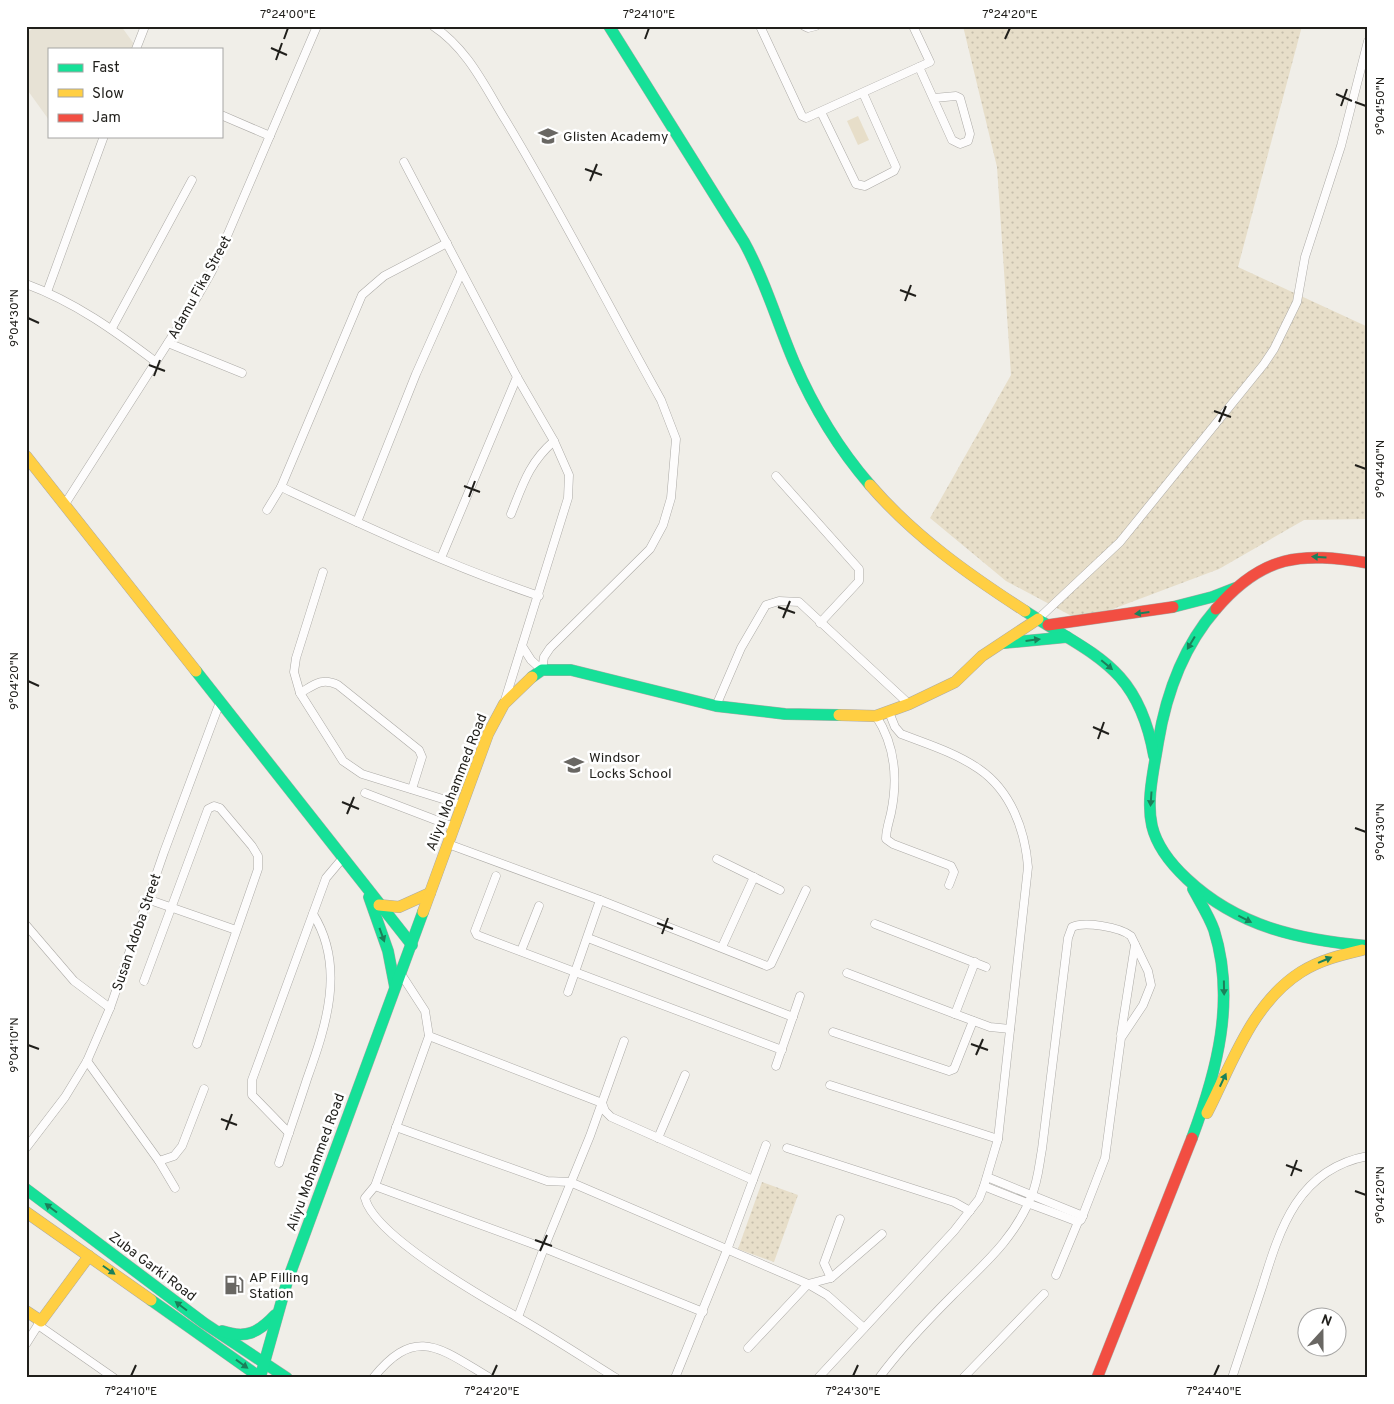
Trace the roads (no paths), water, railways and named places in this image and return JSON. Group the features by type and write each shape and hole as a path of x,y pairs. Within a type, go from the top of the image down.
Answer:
{"street":[{"path":"136,48 145,26"},
{"name":"Adamu Fika Street","path":"65,504 212,271 317,26"},
{"path":"433,26 455,42 527,156 661,400 676,439 671,498 663,525 650,549 550,648 544,657 542,670"},
{"path":"760,26 802,116 806,118 930,62 914,26"},
{"path":"804,26 808,28 816,26"},
{"path":"612,27 704,175 754,261 800,376 813,401 846,454 892,508 915,530 963,567 1103,661 1131,690 1148,724 1155,761"},
{"path":"522,646 531,660 542,670 571,670 716,706 785,714 876,716 909,704 955,682 1000,644 1043,622 1120,542 1274,349 1296,302 1306,257 1341,146 1368,42"},
{"path":"919,67 952,140 960,144 968,141 970,134 960,98 956,96 934,98"},
{"path":"821,112 856,184 865,186 894,170 896,166 863,93"},
{"path":"222,115 270,136"},
{"path":"47,292 103,138"},
{"path":"404,162 461,273 554,441 569,475 568,498 504,704"},
{"path":"112,328 192,180"},
{"path":"267,510 281,487 362,294 384,276 447,243"},
{"path":"358,522 416,374 461,273"},
{"path":"26,284 47,292 112,328 156,362"},
{"path":"168,343 242,373"},
{"path":"441,558 517,376"},
{"path":"511,514 528,470 539,454 554,441"},
{"path":"26,456 342,859 412,945"},
{"path":"776,476 859,569 861,575 859,581 820,623"},
{"path":"281,487 491,580 539,596"},
{"path":"1043,622 1166,610 1193,604 1239,586 1259,573 1291,558 1319,557 1368,561"},
{"path":"323,572 296,658 294,672 300,693 343,761 362,774 462,805"},
{"path":"1097,1378 1185,1155 1219,1054 1225,1007 1224,981 1216,937 1200,898 1186,878 1168,858 1152,828 1150,800 1155,761 1165,711 1177,670 1198,631 1212,613 1239,586"},
{"path":"716,706 741,648 766,605 779,601 798,602 909,704"},
{"path":"1000,644 1067,637"},
{"name":"Aliyu Mohammed Road","path":"260,1378 277,1314 488,734 504,704 524,681 542,670"},
{"path":"300,693 321,681 330,681 419,750 422,757 412,790"},
{"name":"Susan Adoba Street","path":"26,1148 65,1097 87,1061 110,1008 147,899 220,702"},
{"path":"818,1378 954,1231 970,1211 984,1186 998,1139 1028,867 1026,845 1018,820 1007,799 980,769 953,755 901,734 895,727 890,712"},
{"path":"876,716 888,738 895,771 894,792 886,839 892,844 951,866 954,872 949,885"},
{"path":"364,793 454,827"},
{"path":"144,981 173,908 208,809 214,806 220,808 258,856 258,869 197,1044"},
{"path":"448,844 600,900 769,966 806,890"},
{"path":"289,1133 260,1105 252,1095 250,1088 326,878 342,859"},
{"path":"717,859 780,890"},
{"path":"496,876 475,931 477,935 782,1050"},
{"path":"722,947 754,877"},
{"path":"1186,878 1228,910 1272,931 1317,943 1368,947"},
{"path":"366,888 393,969 394,992"},
{"path":"379,905 389,909 396,908 430,892"},
{"path":"147,899 236,930"},
{"path":"568,992 600,900"},
{"path":"521,951 539,906"},
{"path":"279,1163 324,1030 331,984 328,946 322,928 313,914"},
{"path":"874,924 986,967"},
{"path":"878,1378 911,1338 992,1258 1010,1235 1030,1200 1037,1180 1042,1148 1068,938 1072,927 1078,924 1126,932 1148,971 1151,985 1143,1005 1121,1038"},
{"path":"26,925 74,981 110,1008"},
{"path":"588,938 793,1018"},
{"path":"1056,1275 1105,1158 1135,945"},
{"path":"1185,1155 1250,1024 1268,998 1293,977 1322,961 1368,947"},
{"path":"955,1014 975,962"},
{"path":"847,973 972,1021 1010,1029"},
{"path":"401,974 425,1011 429,1036 375,1186 365,1198 375,1217 435,1267 492,1304 518,1317 616,1378"},
{"path":"776,1066 800,996"},
{"path":"833,1032 949,1071 954,1069 972,1021"},
{"path":"429,1036 602,1103 605,1111 612,1117 753,1180"},
{"path":"518,1317 602,1103 624,1041"},
{"path":"87,1061 159,1161 175,1188"},
{"path":"658,1138 685,1075"},
{"path":"830,1086 998,1139"},
{"path":"159,1161 174,1156 182,1146 204,1088"},
{"path":"396,1127 547,1181 570,1182 808,1284 827,1295 864,1328"},
{"path":"675,1378 703,1312 766,1145"},
{"path":"787,1148 954,1202 970,1211"},
{"path":"1232,1378 1275,1244 1289,1213 1309,1187 1320,1178 1346,1163 1368,1156"},
{"path":"987,1177 1030,1200"},
{"path":"375,1186 544,1248 703,1312"},
{"path":"984,1186 1030,1200 1080,1219"},
{"name":"Zuba Garki Road","path":"26,1190 204,1323 287,1378"},
{"name":"Zuba Garki Road","path":"26,1212 260,1378"},
{"path":"831,1278 824,1263 840,1220"},
{"path":"748,1348 808,1284 831,1278 882,1234"},
{"path":"26,1344 89,1256"},
{"path":"963,1378 1044,1294"},
{"path":"26,1311 114,1378"},
{"path":"204,1323 234,1335 253,1335 261,1331 277,1314"},
{"path":"373,1378 394,1355 406,1348 420,1346 434,1348 449,1354 490,1378"}],"place":[{"name":"Glisten Academy","path":"548,136"},
{"name":"Windsor Locks School","path":"574,765"},
{"name":"AP Filling Station","path":"234,1285"}]}
